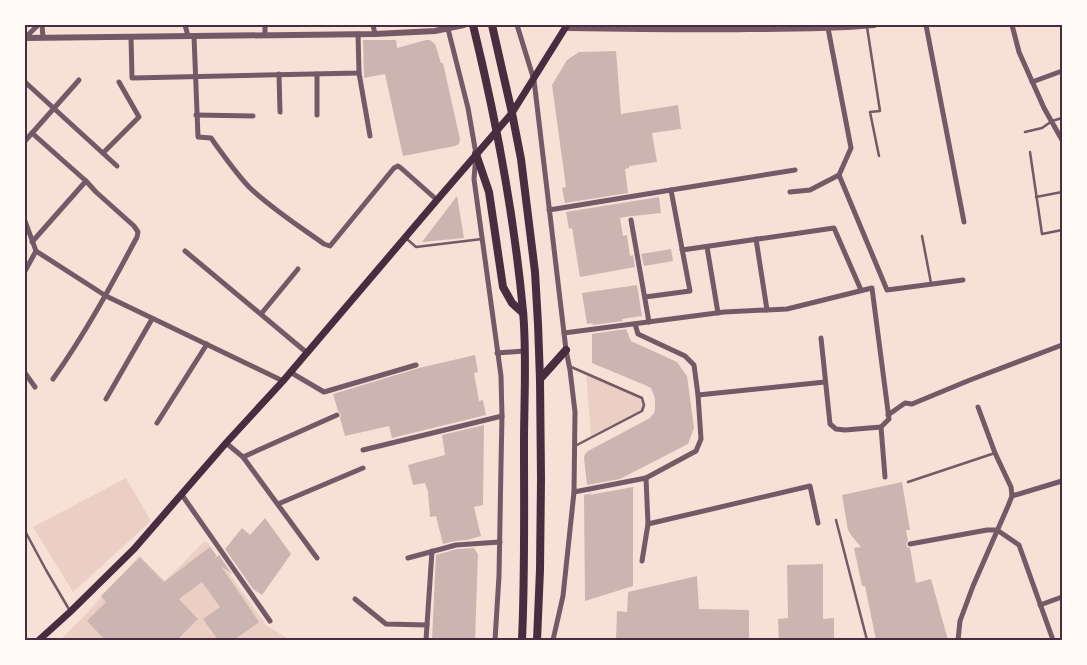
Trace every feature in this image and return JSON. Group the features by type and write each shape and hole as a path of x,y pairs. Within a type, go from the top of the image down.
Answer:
{"main road":[{"path":"473,25 503,158 516,244 523,313 525,560 522,640"},
{"path":"492,25 521,159 535,272 540,379 541,479 537,640"},
{"path":"39,640 134,549 290,372 512,113 566,27"},
{"path":"476,154 489,192 503,287 512,303 523,313"},
{"path":"540,379 566,350"}],"street":[{"path":"25,38 38,25"},
{"path":"42,25 43,38"},
{"path":"185,25 191,36 196,76 198,137 211,138 230,164 253,190 280,213 324,244 330,246 394,168 398,166 437,200"},
{"path":"265,25 265,35"},
{"path":"373,25 376,34"},
{"path":"25,38 376,34 435,31 464,25"},
{"path":"517,25 534,80 574,412 574,492 562,596 553,640"},
{"path":"566,27 661,30 828,28 874,25"},
{"path":"926,25 964,222"},
{"path":"1012,25 1019,52 1032,82 1062,140"},
{"path":"448,27 468,108 476,154 474,179 501,376 500,542 495,640"},
{"path":"790,192 810,190 839,176 851,148 828,28"},
{"path":"358,34 359,73 370,136"},
{"path":"131,37 132,78 359,73"},
{"path":"1032,82 1062,71"},
{"path":"279,74 280,112"},
{"path":"317,74 317,115"},
{"path":"25,141 79,80"},
{"path":"25,82 117,166"},
{"path":"103,153 139,117 119,82"},
{"path":"196,115 253,116"},
{"path":"32,133 86,181 138,232 137,238 106,296 69,357 53,379"},
{"path":"549,210 795,170"},
{"path":"839,176 886,290 963,280"},
{"path":"32,242 86,181"},
{"path":"645,297 690,291 671,190"},
{"path":"631,220 649,322"},
{"path":"25,221 36,252 106,296 283,380"},
{"path":"682,250 834,228 860,290"},
{"path":"756,240 767,310"},
{"path":"707,247 718,313"},
{"path":"185,251 306,352"},
{"path":"25,271 36,252"},
{"path":"261,314 298,269"},
{"path":"564,333 718,313 787,309 872,288 888,417"},
{"path":"106,399 152,319"},
{"path":"574,492 646,478 696,451 701,439 694,365 684,356 638,334 635,324"},
{"path":"821,338 830,424 836,429 845,430 881,428"},
{"path":"157,423 207,344"},
{"path":"885,477 881,428 888,417 905,403 912,404 1062,345"},
{"path":"498,353 524,351"},
{"path":"290,372 324,392 416,365"},
{"path":"25,373 36,387"},
{"path":"698,395 825,382"},
{"path":"958,640 960,621 973,586 1012,496 1011,488 995,453 978,407"},
{"path":"244,457 337,415"},
{"path":"363,450 502,416"},
{"path":"226,443 244,457 316,558"},
{"path":"278,504 364,468"},
{"path":"642,561 648,524 646,478"},
{"path":"1012,496 1062,481"},
{"path":"648,524 810,486 818,523"},
{"path":"182,494 270,621"},
{"path":"910,544 987,530 997,530 1019,546 1053,640"},
{"path":"408,558 456,545 500,542"},
{"path":"426,640 432,551"},
{"path":"1040,605 1062,597"},
{"path":"355,599 386,624 427,625"}],"lane":[{"path":"867,26 880,111 870,112 879,156"},
{"path":"1025,132 1042,128 1062,118"},
{"path":"1030,152 1042,234 1062,230"},
{"path":"1036,197 1062,192"},
{"path":"922,236 931,284"},
{"path":"405,237 416,247 482,239"},
{"path":"569,366 642,398 644,405 642,411 573,446"},
{"path":"908,482 995,453"},
{"path":"836,520 867,640"},
{"path":"25,531 70,612"}],"shaded area":[{"path":"586,373 642,398 644,405 642,411 591,437"},
{"path":"126,478 151,521 73,592 33,527"},
{"path":"204,542 207,542 266,625 290,640 60,640 139,556 165,581"}],"building":[{"path":"363,40 396,40 397,48 426,40 430,40 435,44 441,63 443,63 460,139 459,144 403,156 385,74 364,78"},
{"path":"616,51 621,114 678,105 681,129 652,133 657,162 629,166 629,168 625,169 628,193 565,203 562,188 566,187 552,85 567,60 579,52"},
{"path":"457,196 464,238 422,242"},
{"path":"659,197 661,213 620,218 623,236 627,235 630,256 633,255 635,267 580,277 572,228 569,229 566,212"},
{"path":"671,249 673,261 644,266 641,254"},
{"path":"637,285 642,316 622,319 623,321 587,324 582,293"},
{"path":"626,329 631,341 677,362 687,376 694,428 688,444 620,479 587,485 585,454 650,418 655,409 655,398 651,388 592,363 592,334"},
{"path":"475,355 478,372 474,373 479,401 483,400 486,415 392,438 389,426 345,436 340,418 341,414 338,411 333,394 419,368"},
{"path":"484,425 483,505 474,507 481,536 443,544 436,516 430,517 428,492 425,483 413,485 408,465 445,455 442,435"},
{"path":"902,482 910,530 906,530 908,540 906,544 910,548 916,583 931,579 948,640 876,640 865,586 862,586 854,548 861,547 848,530 842,495"},
{"path":"633,487 633,586 585,601 584,495"},
{"path":"265,518 291,554 262,595 253,589 225,549 242,528 250,535"},
{"path":"210,547 216,555 215,558 219,555 232,574 221,566 259,622 234,640 218,640 203,619 220,607 202,582 179,599 198,619 177,640 105,640 87,621 106,602 101,596 140,557 164,582"},
{"path":"474,548 478,554 475,640 432,640 436,555 457,549"},
{"path":"823,564 823,619 834,618 834,640 779,640 778,619 788,618 787,565"},
{"path":"697,576 699,609 749,610 749,640 616,640 617,611 627,612 628,592"}]}
